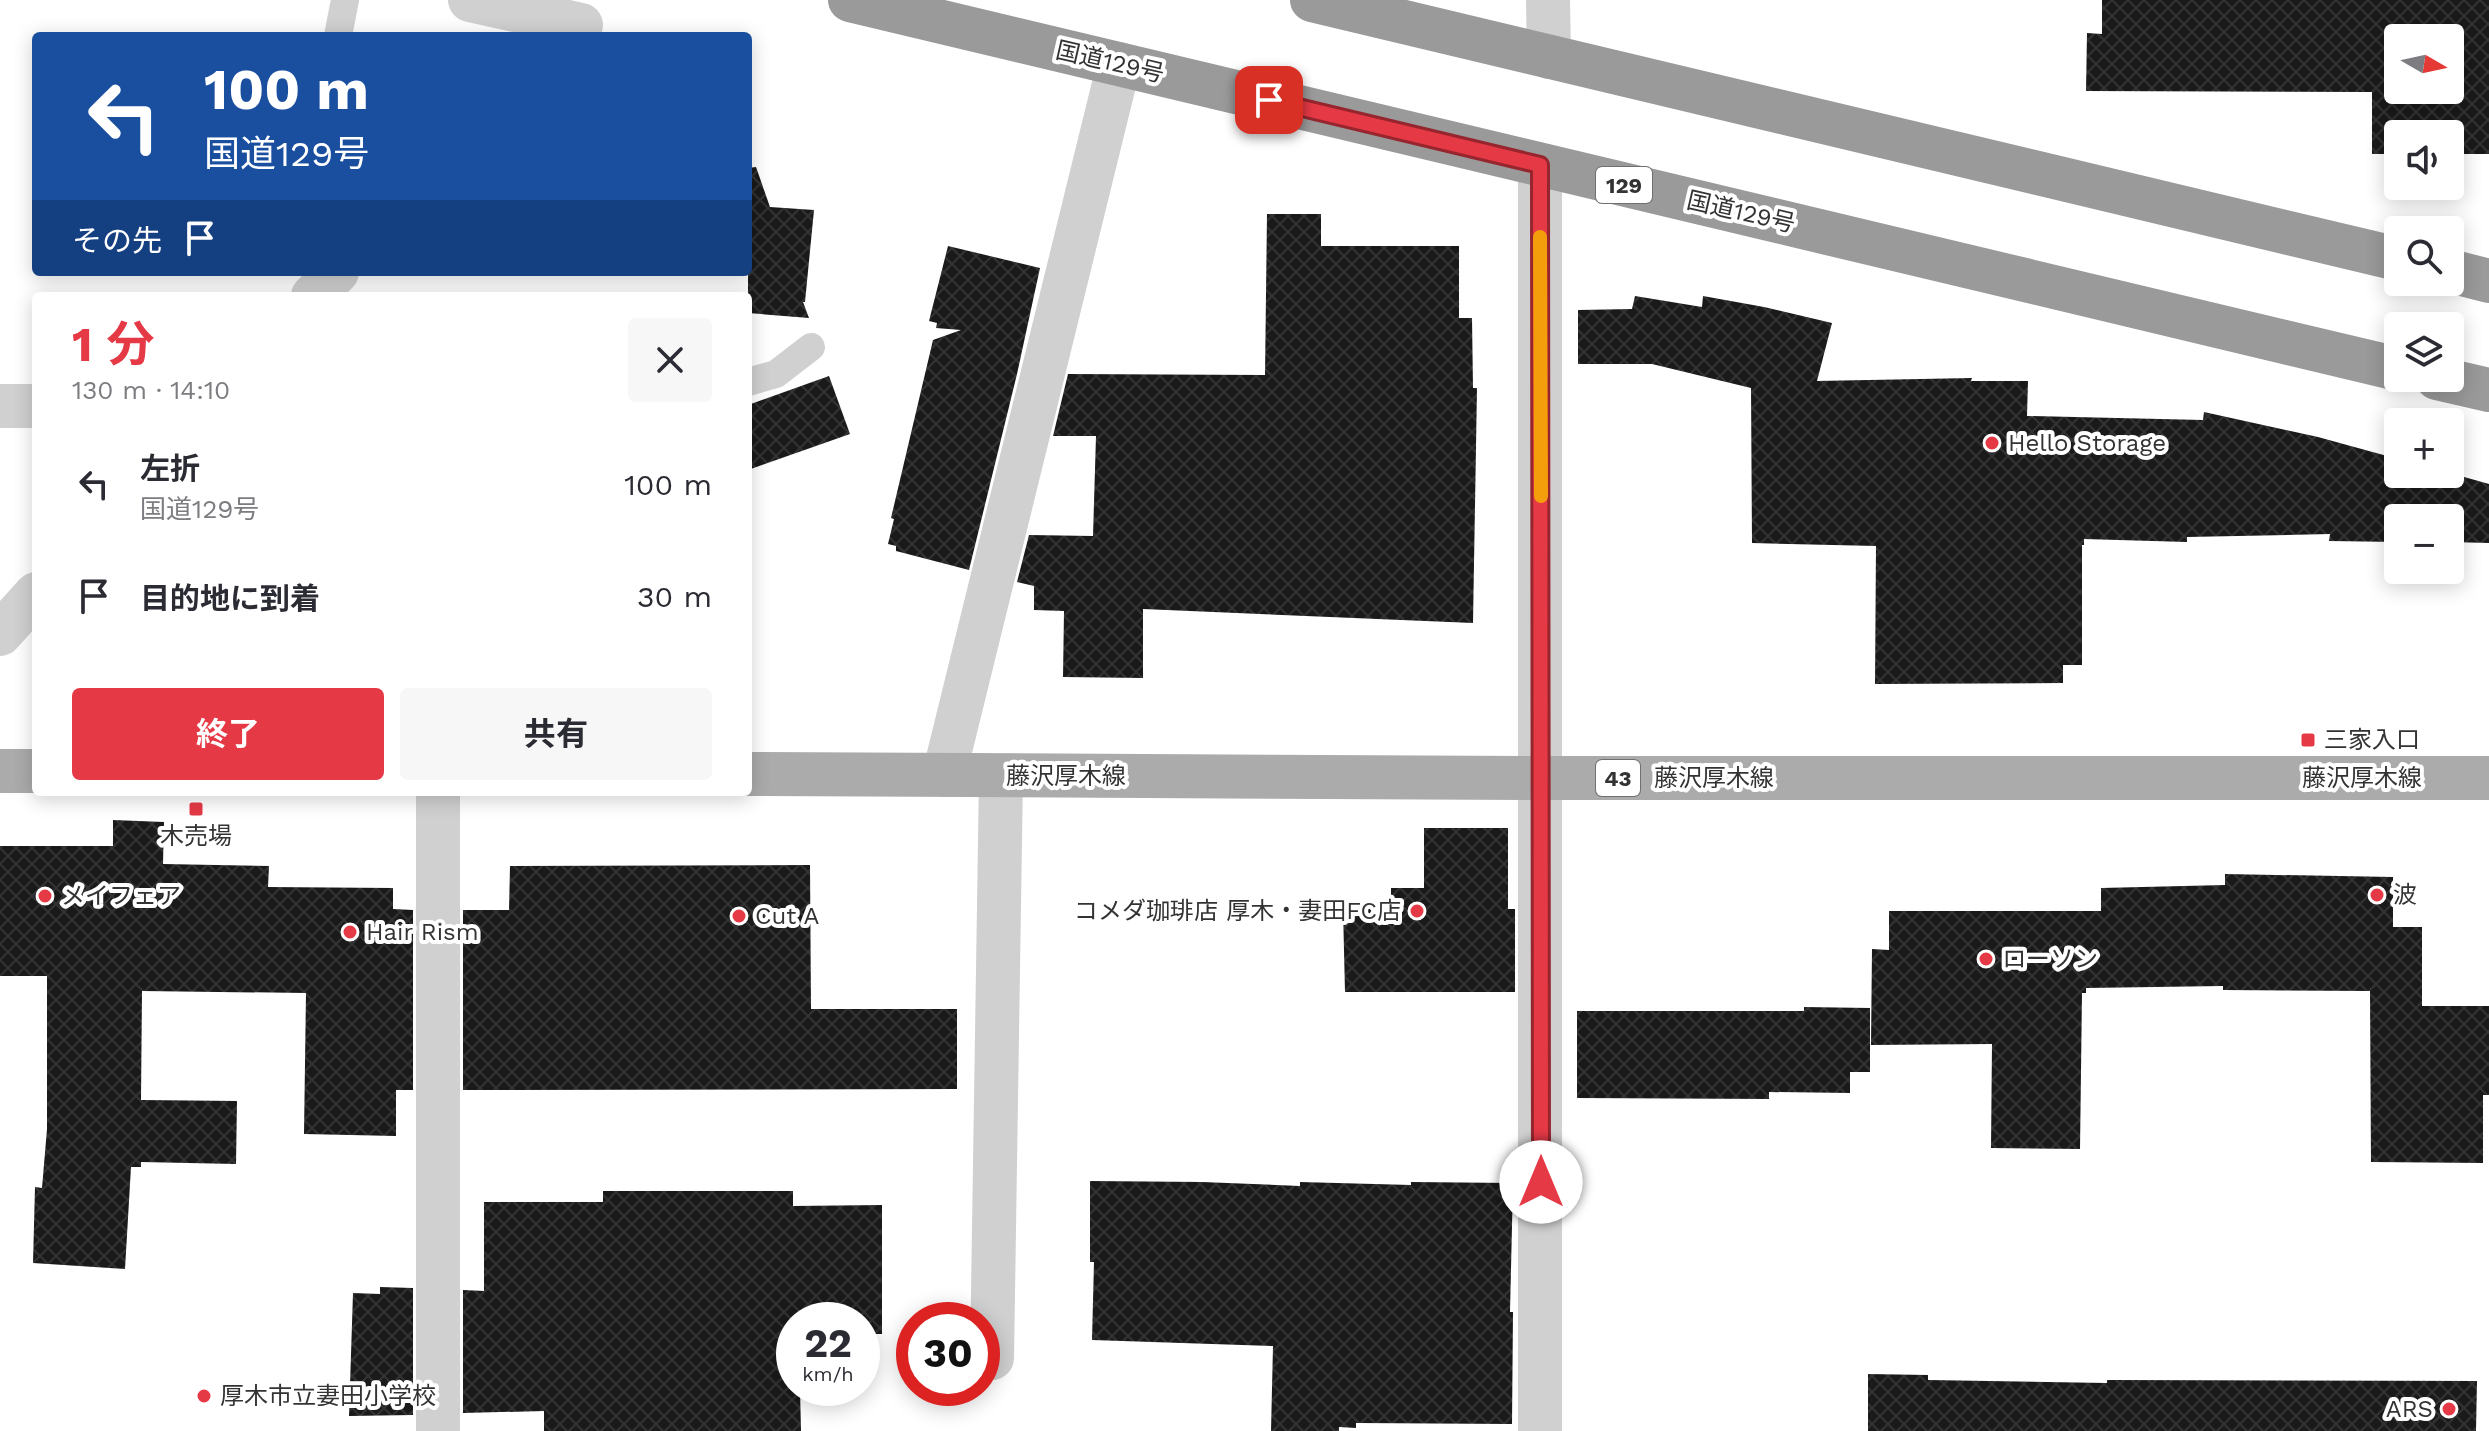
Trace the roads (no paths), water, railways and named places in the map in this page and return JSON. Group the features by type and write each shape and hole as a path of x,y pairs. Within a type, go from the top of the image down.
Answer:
{"highway":[{"name":"国道129号","path":"850,0 2384,366"},
{"path":"1312,0 2384,256"},
{"path":"2464,275 2489,281"},
{"path":"2464,384 2489,390"}],"main road":[{"path":"0,771 32,771"},
{"name":"藤沢厚木線","path":"752,774 2489,778"}],"street":[{"path":"470,0 585,20"},
{"path":"1548,0 1549,57"},
{"path":"944,775 1119,64"},
{"path":"1540,165 1540,1431"},
{"path":"316,292 333,276"},
{"path":"0,406 32,406"},
{"path":"0,634 32,598"},
{"path":"993,1302 1001,776"},
{"path":"438,796 438,1431"}],"lane":[{"path":"339,32 345,0"},
{"path":"752,381 776,374 811,347"}],"place":[{"name":"Hello Storage","path":"1992,443"},
{"name":"三家入口","path":"2308,740"},
{"name":"木売場","path":"196,809"},
{"name":"波","path":"2377,895"},
{"name":"メイフェア","path":"45,896"},
{"name":"コメダ珈琲店 厚木・妻田FC店","path":"1417,911"},
{"name":"Cut A","path":"739,916"},
{"name":"Hair Rism","path":"350,932"},
{"name":"ローソン","path":"1986,959"},
{"name":"厚木市立妻田小学校","path":"204,1396"},
{"name":"ARS","path":"2449,1409"}]}
